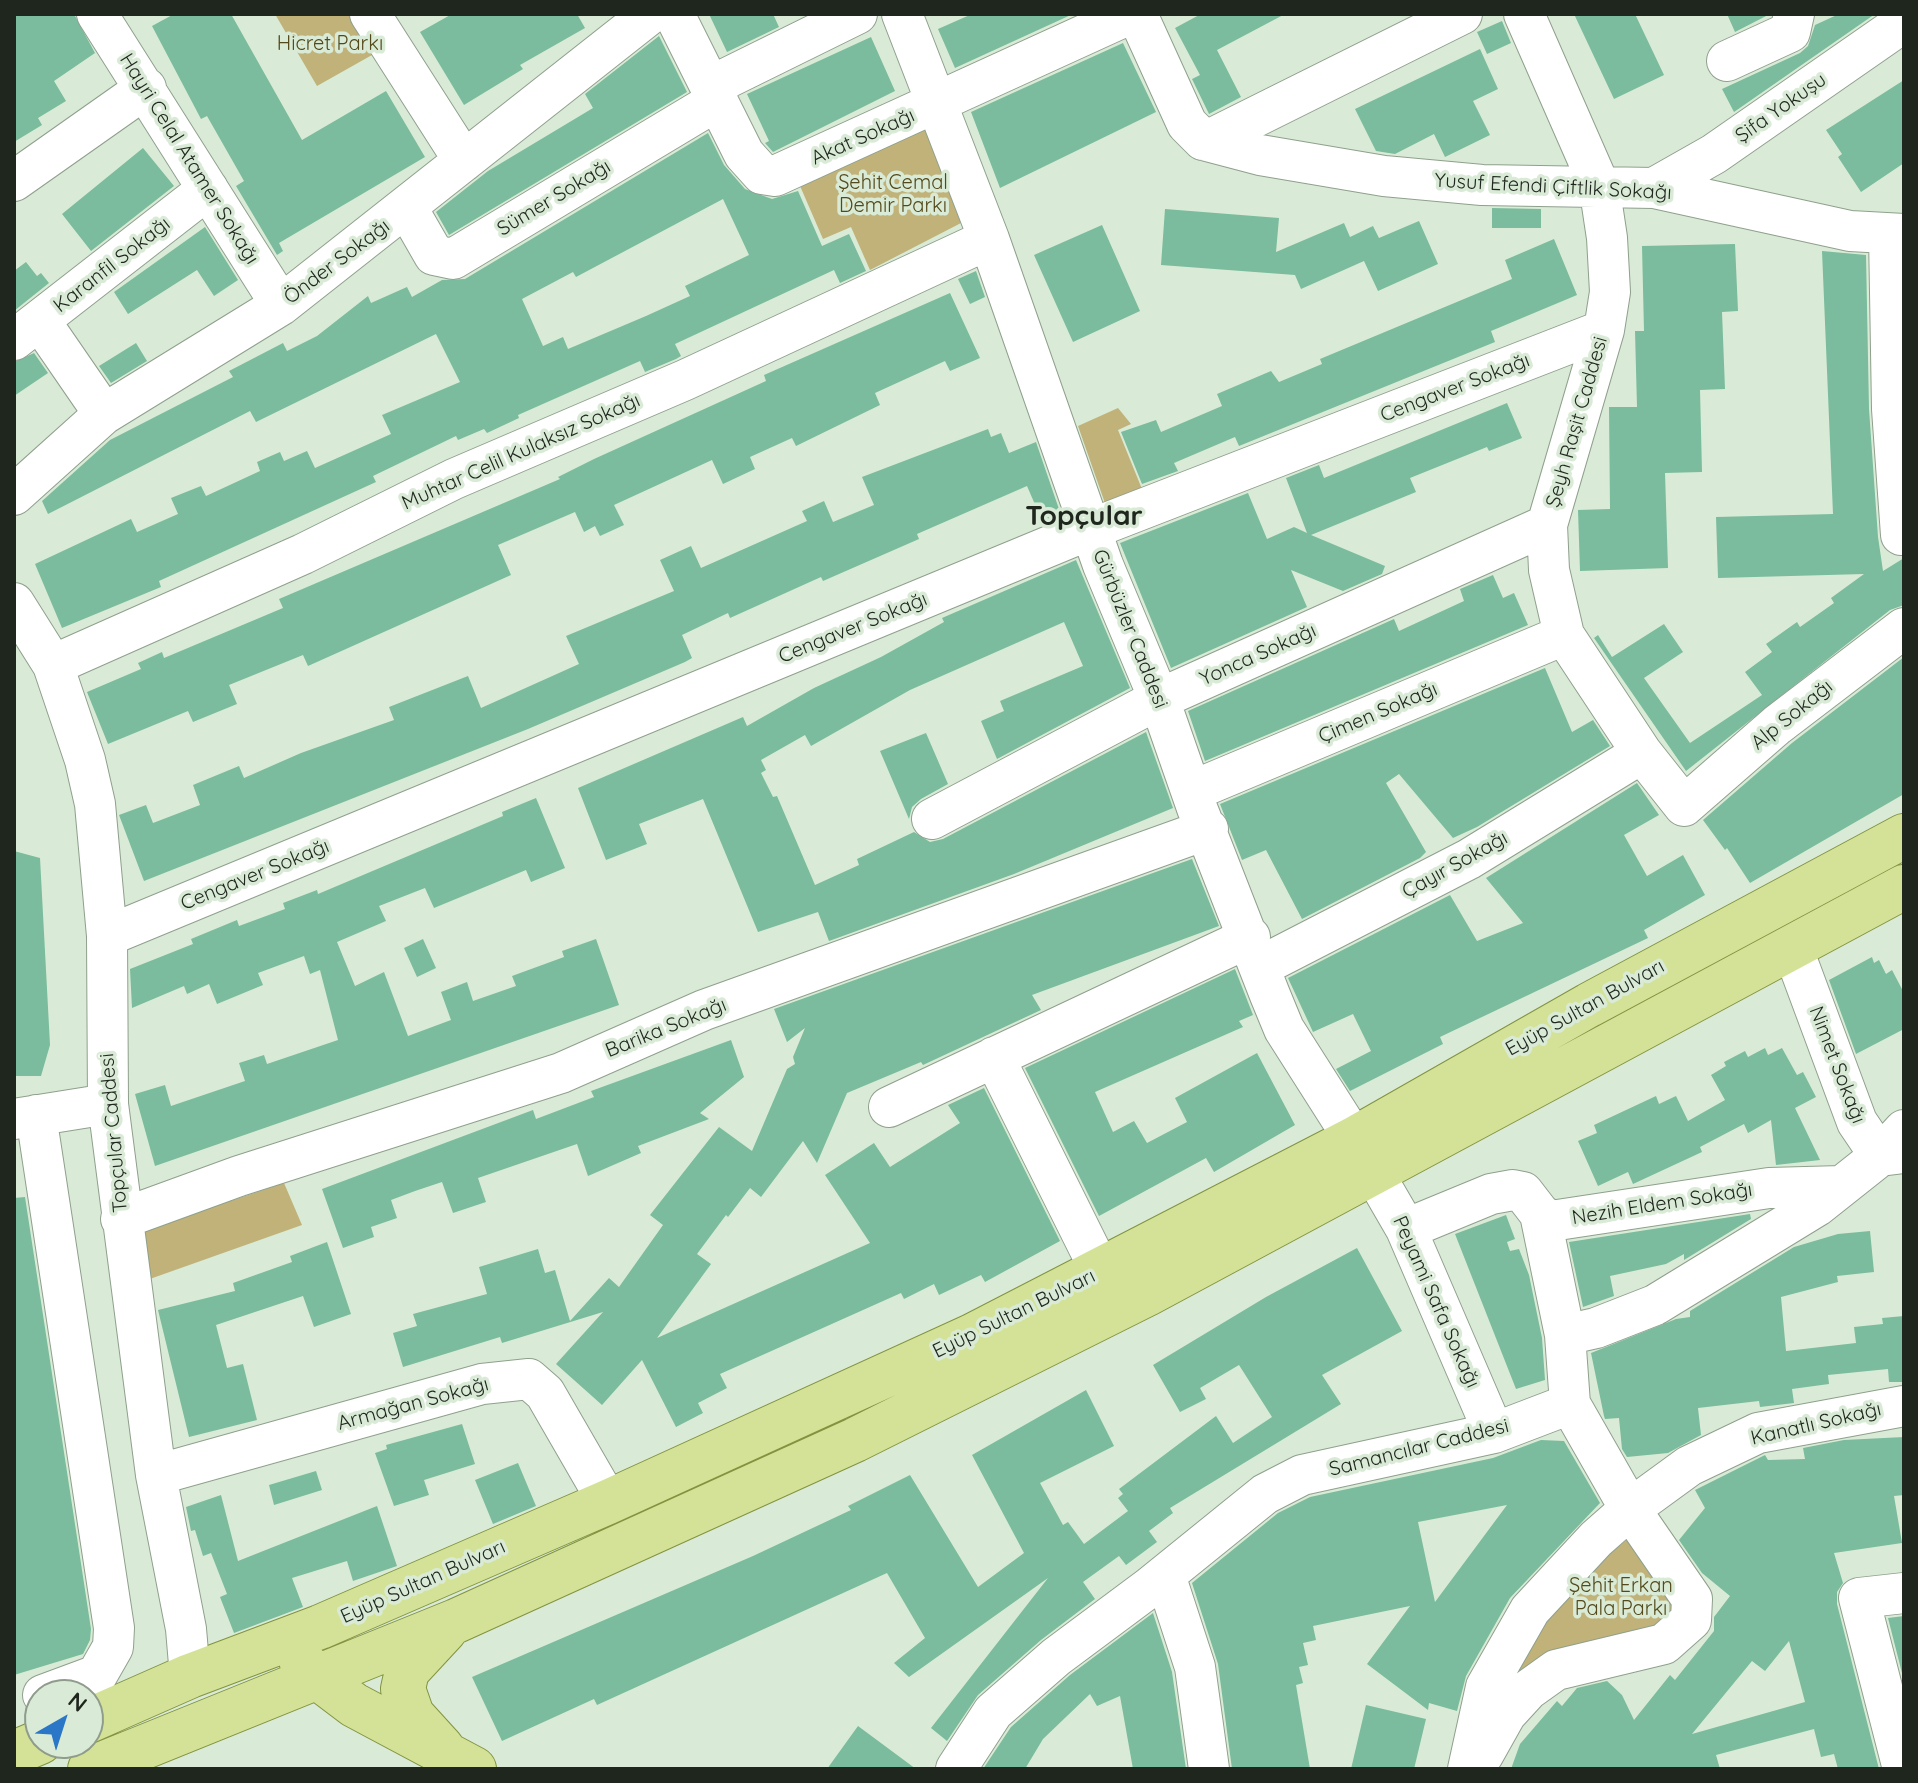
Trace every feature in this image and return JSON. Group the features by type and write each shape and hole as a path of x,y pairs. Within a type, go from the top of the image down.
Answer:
{"main road":[{"name":"Eyüp Sultan Bulvarı","path":"90,1769 304,1687 456,1621 855,1440 1147,1294 1364,1156 1589,1005 1904,836"},
{"name":"Eyüp Sultan Bulvarı","path":"104,1714 190,1676 285,1641 608,1502 972,1336 1101,1272 1364,1156 1792,947 1904,887"},
{"path":"456,1621 420,1653 407,1671 403,1689 412,1715 459,1766"},
{"path":"285,1641 304,1687 377,1719 459,1766"},
{"path":"140,1751 176,1717 187,1700 190,1676"}],"street":[{"name":"Hayri Celal Atamer Sokağı","path":"97,14 281,305"},
{"path":"370,14 464,161"},
{"name":"Akat Sokağı","path":"674,14 755,169 775,176 1130,14"},
{"name":"Sümer Sokağı","path":"407,208 434,255 453,259 714,93 857,14"},
{"name":"Gürbüzler Caddesi","path":"902,14 989,239 1091,529 1284,1029 1364,1156"},
{"path":"1137,14 1187,124 1203,140 1215,137 1462,14"},
{"name":"Şeyh Raşit Caddesi","path":"1524,14 1599,185 1610,292 1604,330 1547,525 1549,570 1564,635 1642,753 1684,806"},
{"path":"1727,61 1790,32 1794,14"},
{"name":"Önder Sokağı","path":"14,495 104,414 281,305 407,208 625,22"},
{"name":"Şifa Yokuşu","path":"1654,188 1714,154 1904,22"},
{"path":"14,181 146,88"},
{"name":"Yusuf Efendi Çiftlik Sokağı","path":"1203,140 1260,155 1384,176 1482,185 1654,188 1850,231 1896,234"},
{"name":"Karanfil Sokağı","path":"27,331 208,189"},
{"path":"1896,234 1892,409 1901,535"},
{"name":"Muhtar Celil Kulaksız Sokağı","path":"53,665 303,554 454,479 685,380 989,239"},
{"name":"Cengaver Sokağı","path":"107,936 1091,529 1604,330"},
{"path":"27,331 104,414"},
{"name":"Yonca Sokağı","path":"932,819 1159,699 1547,525"},
{"name":"Topçular Caddesi","path":"14,603 53,665 85,760 95,804 107,936 108,1104 156,1475 186,1629 190,1676"},
{"name":"Alp Sokağı","path":"1684,806 1777,725 1904,628"},
{"name":"Çimen Sokağı","path":"1192,791 1564,635"},
{"name":"Çayır Sokağı","path":"889,1107 994,1057 1255,951 1469,859 1642,753"},
{"name":"Barika Sokağı","path":"121,1219 239,1176 561,1073 704,1010 1208,829"},
{"name":"Nimet Sokağı","path":"1792,947 1857,1122 1896,1146"},
{"path":"994,1057 1101,1272"},
{"path":"87,1679 97,1675 113,1647 114,1628 25,1117 108,1104"},
{"path":"1565,1335 1596,1328 1655,1305 1817,1206 1896,1146"},
{"name":"Peyami Safa Sokağı","path":"1364,1156 1406,1229 1494,1433"},
{"name":"Nezih Eldem Sokağı","path":"1540,1214 1551,1221 1769,1188 1842,1186"},
{"path":"1406,1229 1491,1194 1513,1190 1523,1192 1540,1214 1565,1335 1570,1404 1630,1509 1692,1599 1691,1620 1664,1644 1556,1670 1547,1677 1506,1714 1476,1769"},
{"name":"Armağan Sokağı","path":"156,1475 482,1384 529,1379 545,1393 608,1502"},
{"name":"Samancılar Caddesi","path":"956,1769 993,1712 1056,1657 1265,1494 1302,1475 1494,1433 1570,1404"},
{"name":"Kanatlı Sokağı","path":"1468,1769 1486,1687 1530,1610 1596,1539 1630,1509 1689,1466 1758,1433 1904,1406"},
{"path":"1165,1575 1195,1667 1209,1769"},
{"path":"1903,1769 1859,1598 1904,1593"}],"green space":[{"name":"Hicret Parkı","path":"275,14 349,14 372,55 317,86"},
{"name":"Şehit Cemal Demir Parkı","path":"922,121 961,223 870,270 851,227 823,239 797,179"},
{"path":"1118,408 1131,424 1118,430 1142,489 1107,509 1078,426"},
{"path":"284,1183 302,1225 147,1280 135,1233"},
{"name":"Şehit Erkan Pala Parkı","path":"1627,1540 1676,1597 1666,1631 1517,1684 1511,1663 1593,1566"}],"building":[{"path":"14,14 74,14 95,53 54,81 66,101 38,118 42,125 14,142"},
{"path":"174,14 231,14 302,140 386,91 425,157 279,243 283,251 277,255 236,186 244,181 207,116 201,119 152,26"},
{"path":"452,14 577,14 585,28 520,65 523,69 464,105 420,32"},
{"path":"709,14 773,14 779,27 727,52"},
{"path":"972,14 1073,14 955,68 938,29"},
{"path":"1201,14 1285,14 1217,50 1241,97 1209,114 1192,79 1200,75 1175,28"},
{"path":"1574,14 1635,14 1664,75 1614,99"},
{"path":"1727,14 1770,14 1735,32"},
{"path":"1839,14 1875,14 1734,112 1722,89 1800,53 1808,46 1815,25"},
{"path":"1502,21 1511,43 1487,54 1477,32"},
{"path":"659,36 687,92 449,235 436,212 488,171 593,108 585,94"},
{"path":"871,37 895,91 773,152 765,143 769,141 747,94"},
{"path":"1123,43 1156,112 1000,188 971,112"},
{"path":"1480,49 1498,89 1473,101 1490,135 1445,157 1434,134 1395,154 1376,151 1355,109"},
{"path":"1904,80 1904,163 1861,192 1838,157 1842,154 1826,130"},
{"path":"708,133 724,165 745,189 772,199 798,191 822,246 849,234 866,271 840,283 834,270 675,344 681,356 676,359 645,372 640,361 518,415 519,418 487,433 484,429 458,440 456,436 373,476 376,482 159,581 161,587 62,628 35,564 131,519 137,532 178,514 171,498 201,486 206,496 260,471 257,462 280,452 284,461 307,451 315,468 391,434 382,415 460,382 436,334 256,422 250,411 48,514 42,501 110,440 233,377 229,371 283,343 287,351 317,336 368,296 371,303 407,287 412,297 442,280 465,279","holes":["723,199 749,255 685,286 690,296 568,349 563,337 543,346 522,299 573,272 576,277"]},
{"path":"143,148 174,186 91,251 62,214"},
{"path":"1492,208 1541,209 1541,228 1492,228"},
{"path":"1165,209 1279,218 1276,252 1344,223 1350,237 1373,226 1379,238 1419,221 1438,264 1378,291 1364,261 1301,289 1295,275 1161,265"},
{"path":"1102,225 1140,311 1073,342 1034,255"},
{"path":"205,227 238,280 214,296 197,270 128,314 114,292"},
{"path":"1554,239 1577,295 1491,331 1495,342 1239,446 1235,437 1174,463 1178,471 1142,484 1121,432 1156,420 1161,432 1222,406 1217,394 1271,371 1279,382 1322,364 1320,359 1512,279 1505,260"},
{"path":"1735,244 1738,311 1722,312 1725,389 1700,390 1702,472 1665,473 1668,568 1580,571 1578,510 1610,509 1609,407 1637,407 1635,331 1644,331 1642,246"},
{"path":"1822,251 1866,255 1869,409 1878,537 1883,571 1904,558 1904,605 1890,610 1686,771 1594,638 1598,635 1612,657 1664,624 1683,652 1644,678 1690,743 1762,695 1745,672 1772,652 1766,644 1797,622 1800,627 1834,603 1831,598 1864,574 1718,578 1716,517 1833,514"},
{"path":"26,262 37,276 41,273 49,283 14,311 14,271"},
{"path":"976,271 985,297 970,304 958,279"},
{"path":"950,293 980,358 950,371 945,361 875,393 880,405 796,446 792,438 750,457 755,469 723,484 712,460 614,505 624,525 600,536 595,526 584,532 575,512 498,545 511,575 308,666 303,655 229,685 237,704 193,722 188,711 108,744 87,692 141,669 138,663 162,652 164,658 283,608 279,599 560,479 558,477 594,459 766,381 764,375"},
{"path":"136,343 147,361 111,383 99,366"},
{"path":"34,353 48,373 14,396 14,362"},
{"path":"1507,403 1522,438 1489,451 1487,447 1410,478 1416,492 1311,535 1385,566 1382,574 1343,591 1291,570 1307,607 1171,668 1120,543 1248,493 1267,539 1294,527 1307,533 1286,478 1319,465 1324,478"},
{"path":"988,429 991,437 1001,433 1009,453 1036,442 1061,515 1043,523 1027,486 917,534 919,539 823,581 821,577 730,618 728,613 682,635 692,658 685,662 528,729 144,881 119,815 146,805 153,823 200,805 193,785 239,766 244,778 301,753 394,720 389,707 468,676 481,708 579,664 566,636 674,591 660,560 691,546 701,568 807,521 802,511 824,501 833,522 874,505 862,477"},
{"path":"1076,560 1130,688 997,759 981,721 1004,711 1000,701 1083,666 1064,622 910,690 811,746 805,735 761,760 766,770 761,773 773,797 777,796 815,885 859,865 857,859 914,832 930,842 943,839 1146,732 1173,808 1014,874 829,941 818,912 758,932 703,799 639,824 647,844 606,860 578,788 743,717 747,726 814,688 881,657 944,622 942,618"},
{"path":"1493,575 1503,598 1514,593 1528,625 1205,761 1188,711 1394,619 1399,631 1464,601 1460,589"},
{"path":"1904,657 1904,794 1750,883 1727,848 1725,850 1703,820 1792,743"},
{"path":"1545,668 1572,732 1593,720 1610,746 1477,827 1453,838 1399,774 1386,783 1426,852 1420,858 1302,919 1266,850 1242,860 1220,804"},
{"path":"926,733 948,784 912,807 909,819 880,751"},
{"path":"1637,783 1659,815 1624,835 1647,876 1683,855 1705,895 1644,930 1648,938 1440,1037 1443,1044 1350,1091 1336,1069 1371,1051 1353,1014 1313,1032 1288,978 1450,895 1477,941 1523,923 1486,878"},
{"path":"536,798 565,868 531,882 526,870 434,908 425,888 379,906 386,921 337,942 355,986 384,972 408,1036 451,1020 441,992 467,982 473,1001 516,986 512,976 564,957 562,951 596,939 619,1005 155,1166 135,1094 165,1085 171,1106 245,1081 239,1063 264,1055 267,1064 338,1040 320,970 310,974 304,956 258,973 263,985 217,1004 209,984 187,994 184,986 132,1008 130,969 193,944 191,939 237,920 239,926 285,909 283,903 317,890 318,894 503,816 502,812"},
{"path":"14,851 40,858 50,1045 41,1076 14,1076"},
{"path":"1192,859 1219,926 1032,995 1041,1010 923,1065 921,1062 847,1093 817,1163 803,1141 761,1197 750,1188 728,1217 726,1215 697,1254 711,1264 657,1338 870,1243 825,1175 874,1143 890,1167 960,1123 948,1105 984,1088 1060,1241 985,1282 981,1275 939,1295 934,1284 904,1299 901,1293 720,1374 727,1388 698,1403 703,1413 676,1427 642,1360 602,1405 556,1364 603,1312 502,1343 500,1337 403,1367 393,1333 417,1326 413,1314 487,1294 479,1267 538,1249 545,1273 555,1270 570,1321 609,1278 619,1287 663,1225 650,1215 719,1127 752,1151 787,1069 795,1064 793,1057 805,1028 787,1042 774,1009"},
{"path":"423,939 436,968 417,977 404,948"},
{"path":"1872,957 1874,963 1879,960 1886,974 1892,970 1904,993 1904,1029 1856,1054 1829,980"},
{"path":"1235,969 1253,1015 1239,1021 1243,1027 1095,1092 1113,1132 1134,1121 1147,1143 1187,1122 1175,1098 1257,1053 1295,1125 1214,1172 1206,1158 1099,1216 1025,1068"},
{"path":"731,1040 744,1077 700,1113 709,1119 638,1146 641,1153 588,1176 577,1144 478,1178 486,1202 453,1213 442,1182 415,1191 391,1200 397,1218 371,1227 374,1237 343,1248 322,1189 533,1110 536,1119 594,1097 591,1091"},
{"path":"1765,1048 1768,1055 1782,1048 1797,1075 1803,1072 1816,1097 1795,1108 1820,1160 1776,1165 1771,1120 1748,1133 1744,1124 1700,1147 1702,1152 1633,1184 1628,1172 1598,1186 1578,1141 1597,1133 1594,1125 1656,1096 1659,1104 1676,1096 1688,1121 1725,1100 1711,1075 1726,1066 1724,1062 1745,1051 1748,1057"},
{"path":"25,1197 91,1629 90,1640 83,1654 14,1675 14,1198"},
{"path":"1750,1214 1751,1219 1684,1260 1684,1254 1666,1264 1610,1276 1614,1296 1583,1307 1569,1242"},
{"path":"1506,1215 1515,1239 1507,1242 1510,1251 1519,1249 1529,1275 1542,1338 1545,1380 1516,1389 1455,1234"},
{"path":"1870,1231 1874,1272 1837,1276 1838,1282 1781,1297 1786,1351 1856,1343 1854,1327 1883,1324 1882,1318 1904,1316 1904,1382 1889,1382 1888,1369 1828,1375 1829,1384 1792,1389 1794,1403 1760,1407 1759,1401 1698,1408 1701,1435 1668,1453 1627,1457 1622,1449 1619,1418 1605,1419 1591,1353 1676,1319 1690,1317 1690,1311 1794,1247 1838,1234"},
{"path":"327,1242 351,1314 314,1327 303,1296 216,1325 227,1368 243,1364 257,1420 189,1437 158,1310 235,1291 233,1283 292,1262 290,1256"},
{"path":"1357,1248 1402,1331 1322,1375 1341,1404 1170,1508 1173,1513 1149,1531 1157,1542 1126,1565 1119,1556 1083,1582 1095,1599 1041,1640 978,1695 947,1741 931,1728 1048,1578 909,1677 894,1663 925,1638 887,1573 597,1705 594,1699 502,1741 472,1677 753,1556 851,1510 848,1506 910,1475 978,1587 1024,1553 972,1455 1086,1390 1114,1446 1040,1483 1063,1525 1068,1522 1084,1544 1128,1511 1118,1498 1123,1494 1119,1489 1216,1416 1233,1443 1272,1417 1239,1365 1200,1388 1206,1399 1180,1412 1153,1365 1266,1297"},
{"path":"462,1424 475,1464 424,1480 429,1495 394,1506 375,1453 387,1449 386,1445"},
{"path":"1904,1437 1904,1495 1894,1496 1902,1543 1834,1553 1843,1583 1837,1592 1837,1604 1879,1769 1838,1769 1834,1754 1821,1757 1814,1729 1716,1755 1720,1769 1511,1769 1520,1744 1557,1701 1562,1706 1577,1688 1607,1681 1622,1695 1634,1720 1670,1675 1675,1680 1714,1631 1714,1617 1730,1596 1702,1573 1679,1540 1705,1508 1695,1490 1765,1455 1768,1460 1805,1459 1803,1448 1844,1440","holes":["1789,1641 1805,1702 1692,1734 1752,1661 1765,1671"]},
{"path":"1541,1440 1564,1441 1600,1503 1510,1598 1466,1676 1457,1711 1429,1703 1428,1710 1367,1664 1410,1606 1313,1626 1316,1640 1303,1643 1308,1665 1299,1667 1303,1683 1296,1685 1310,1769 1232,1769 1218,1664 1192,1583 1278,1513 1310,1497 1493,1458","holes":["1507,1505 1435,1602 1418,1522"]},
{"path":"518,1463 536,1506 493,1524 475,1480"},
{"path":"316,1471 322,1490 274,1505 269,1485"},
{"path":"221,1495 238,1561 377,1506 397,1566 353,1581 347,1561 292,1578 303,1607 234,1633 220,1597 227,1594 211,1553 203,1556 195,1530 191,1531 186,1507"},
{"path":"1153,1613 1172,1672 1186,1769 1133,1769 1120,1696 1097,1706 1090,1694 1043,1739 1025,1769 983,1769 1011,1727 1070,1675"},
{"path":"1904,1616 1904,1681 1888,1618"},
{"path":"1366,1705 1426,1719 1414,1769 1351,1769"},
{"path":"858,1726 916,1769 827,1769"}],"district":[{"name":"Topçular","path":"1084,517"}]}
